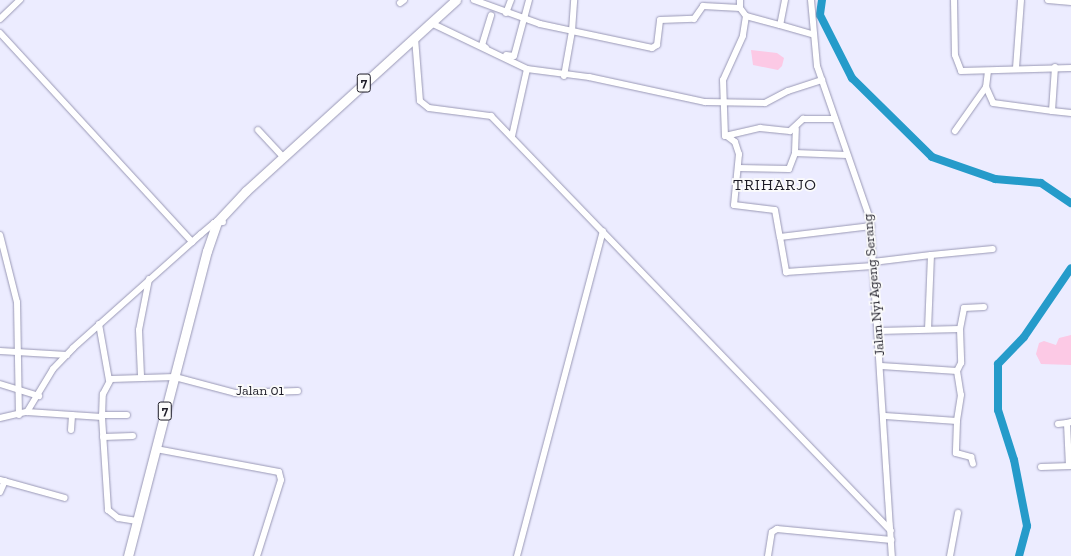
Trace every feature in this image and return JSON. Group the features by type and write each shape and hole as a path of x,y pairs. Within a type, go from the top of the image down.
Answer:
{"highway":[{"name":"7","path":"128,556 211,235 220,222 282,156 456,0"}],"street":[{"path":"0,19 20,0"},
{"path":"474,0 524,19 652,48 657,45 660,20 694,19 703,6 740,8"},
{"path":"506,13 511,0"},
{"path":"491,15 482,46 512,57 529,0"},
{"path":"564,76 572,31 574,0"},
{"path":"740,0 740,8 746,16 812,34"},
{"path":"780,25 785,0"},
{"name":"Jalan Nyi Ageng Serang","path":"811,0 812,34 822,80 847,155 867,204 871,226 885,416 892,556"},
{"path":"954,0 958,66 964,72 1016,68 1071,68"},
{"path":"1016,68 1021,0"},
{"path":"1048,0 1071,2"},
{"path":"746,16 743,36 723,80 723,102 727,136 738,149 738,168 734,205 775,210 780,237 782,266 786,272 873,264 931,255 994,249"},
{"path":"431,23 527,69 564,76 589,77 686,100 765,103 822,80"},
{"path":"0,33 192,242"},
{"path":"415,38 417,96 423,104 488,114 512,136 891,531"},
{"path":"1052,111 1055,68"},
{"path":"512,136 527,69"},
{"path":"955,131 986,87 988,71"},
{"path":"986,87 991,100 997,105 1071,113"},
{"path":"738,168 789,169 795,153 796,129 803,119 835,119"},
{"path":"727,136 760,128 796,129"},
{"path":"258,130 282,156"},
{"path":"795,153 847,155"},
{"path":"27,412 39,396 53,369 66,355 192,242 211,235 220,222"},
{"path":"780,237 871,226"},
{"path":"517,556 602,231"},
{"path":"0,235 17,302 15,354 19,415"},
{"path":"928,329 931,255"},
{"path":"141,376 139,330 149,279"},
{"path":"973,464 971,457 956,453 957,421 961,394 957,371 961,363 960,330 964,308 984,308"},
{"path":"99,324 109,380 103,394 102,416 103,437 108,471 108,510 118,518 137,521"},
{"path":"878,331 928,329 960,330"},
{"path":"0,351 15,354 66,355"},
{"path":"881,366 957,371"},
{"name":"Jalan 01","path":"109,380 116,376 175,377 235,393 298,391"},
{"path":"0,384 39,396"},
{"path":"0,418 27,412 102,416 127,415"},
{"path":"71,430 72,415"},
{"path":"885,416 957,421"},
{"path":"1040,467 1070,466 1069,422 1058,424"},
{"path":"103,437 133,436"},
{"path":"156,448 279,472 281,480 257,556"},
{"path":"0,492 2,480 65,498"},
{"path":"950,556 958,513"},
{"path":"768,556 772,532 777,529 891,540"}],"shaded area":[{"path":"751,50 777,53 784,58 782,66 778,70 753,65"},
{"path":"1071,335 1071,365 1041,364 1036,354 1039,343 1044,341 1056,345 1059,338"}],"waterway":[{"path":"822,0 820,15 852,78 932,157 995,179 1041,183 1071,203"},
{"path":"1019,556 1027,526 1014,460 998,410 998,364 1024,337 1071,268"}],"district":[{"name":"TRIHARJO","path":"775,185"}]}
